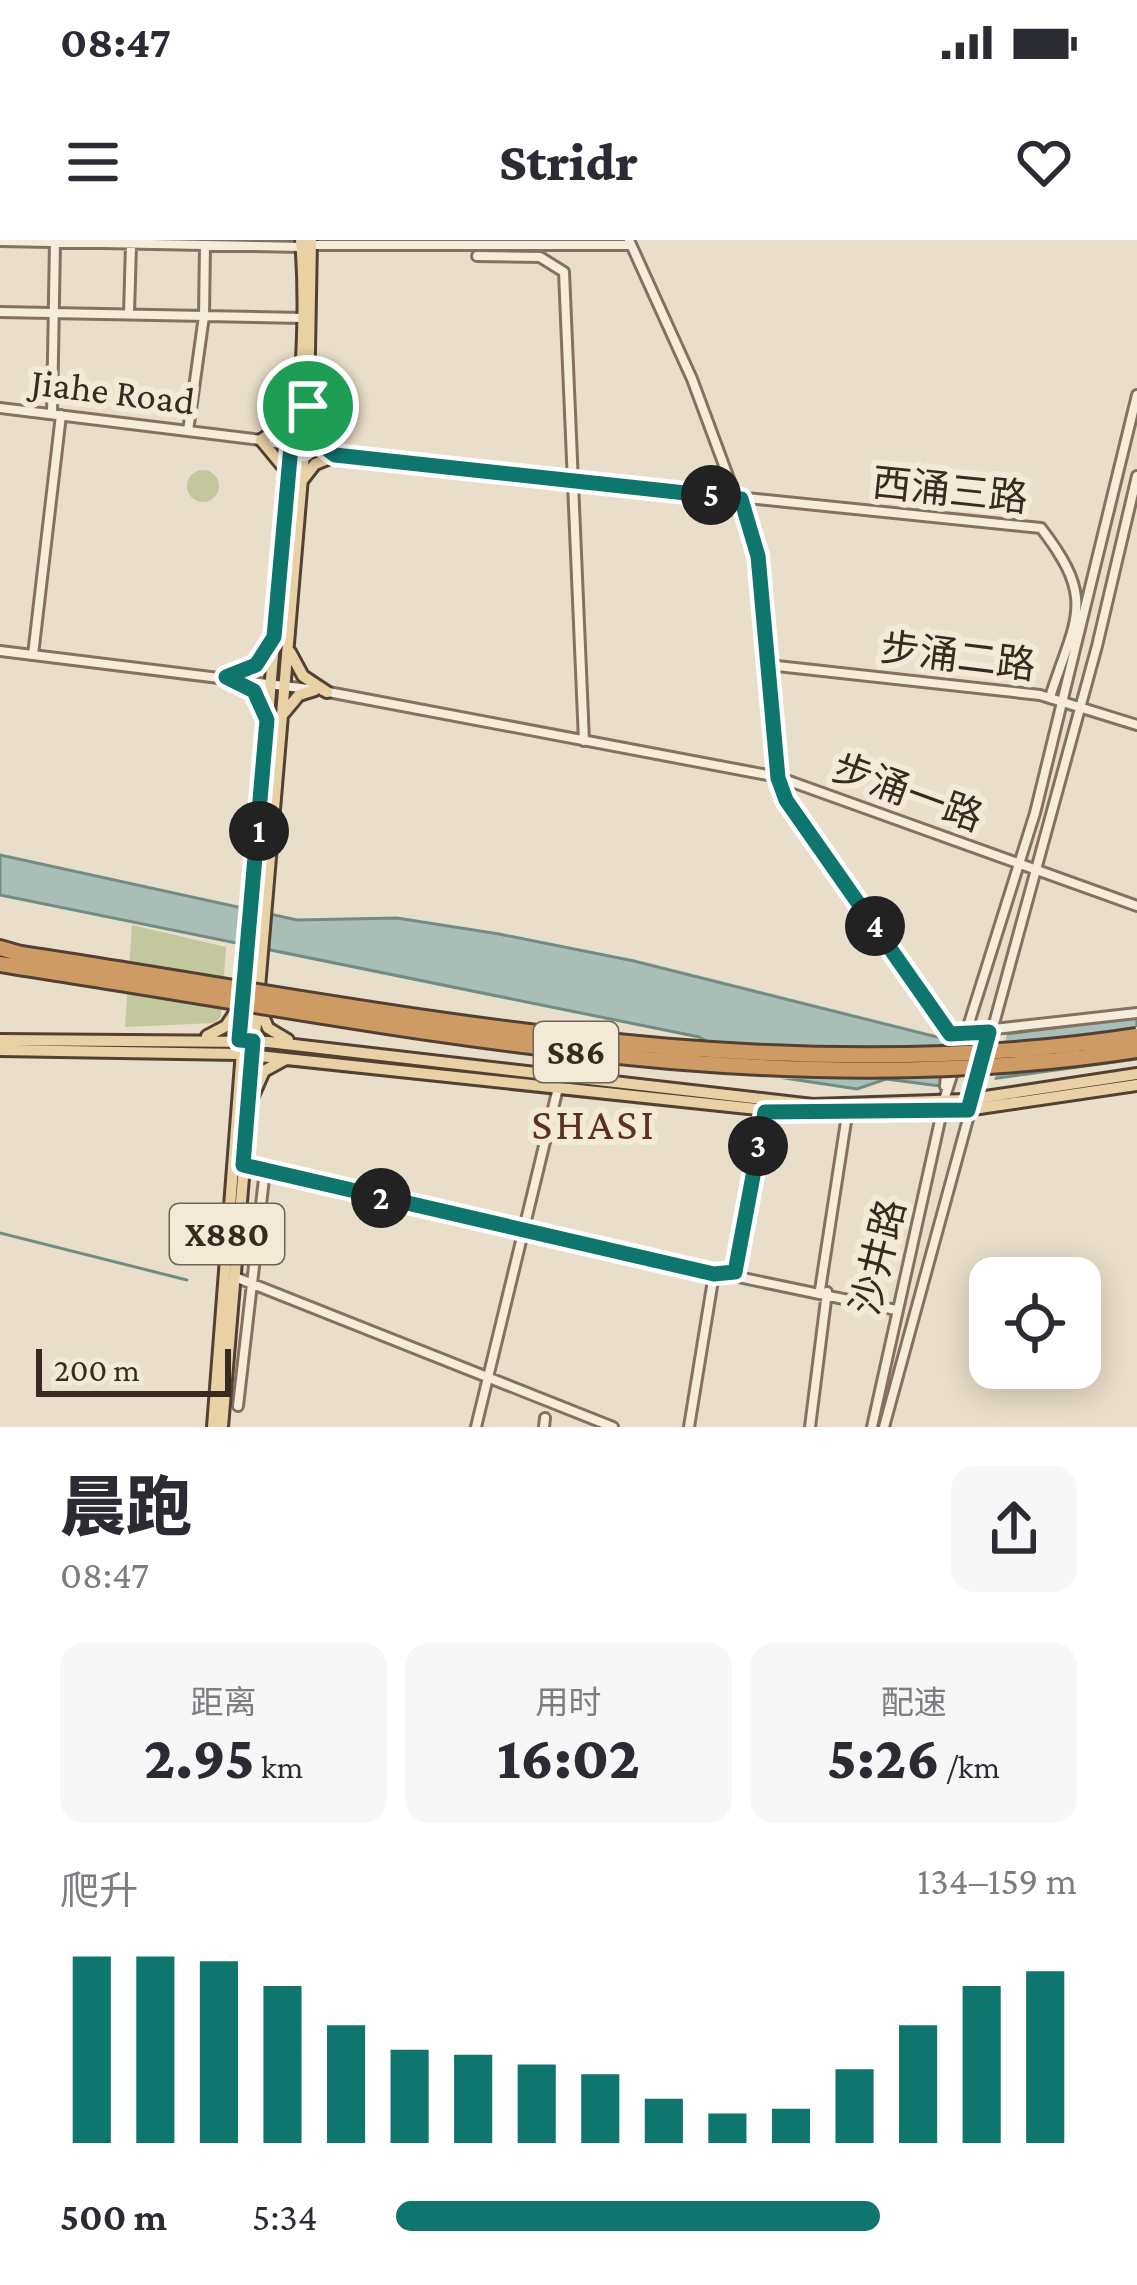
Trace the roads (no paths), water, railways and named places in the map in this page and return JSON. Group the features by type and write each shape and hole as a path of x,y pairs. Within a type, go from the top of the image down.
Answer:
{"highway":[{"path":"0,949 20,960"},
{"path":"0,965 20,960"},
{"name":"S86","path":"20,960 712,1054 916,1057 1137,1036"},
{"name":"S86","path":"20,960 691,1066 917,1071 1137,1050"}],"main road":[{"path":"300,483 316,464 335,455 318,442 302,408 306,243"},
{"path":"246,1048 244,996 286,482 302,408 306,243"},
{"path":"286,482 278,454 261,440 285,428 302,408"},
{"path":"246,1048 258,998 269,886 300,483 297,447"},
{"path":"226,677 256,665 274,637"},
{"path":"289,638 298,670 321,691"},
{"path":"226,677 254,691 267,720"},
{"path":"282,722 294,699 321,691"},
{"path":"0,1050 197,1045 226,1026 244,996"},
{"path":"258,998 268,1028 308,1046"},
{"path":"0,1040 308,1046 775,1103 944,1102"},
{"path":"197,1045 226,1064 236,1100"},
{"path":"246,1048 292,1059 765,1112 847,1115 1137,1085"},
{"name":"X880","path":"217,1427 236,1100 246,1048"},
{"name":"X880","path":"217,1427 243,1165 246,1048"},
{"path":"247,1112 264,1071 292,1059"},
{"path":"971,1100 1137,1074"}],"street":[{"path":"0,241 629,243 741,499 758,556 778,778 786,800 950,1034 944,1102"},
{"path":"33,655 57,414 56,242"},
{"path":"129,315 130,244"},
{"path":"188,430 204,316 206,245"},
{"path":"477,256 540,257 564,272 584,741"},
{"path":"0,312 304,318"},
{"path":"944,1102 1019,864 1137,394"},
{"name":"Jiahe Road","path":"0,408 261,440 335,455 741,499"},
{"path":"884,1427 1080,706 1137,476"},
{"name":"西涌三路","path":"741,499 1041,528 1070,566 1081,599 1050,697"},
{"name":"步涌一路","path":"0,651 321,691 778,778 1137,906"},
{"name":"步涌二路","path":"768,664 1050,697 1137,725"},
{"path":"950,1034 1137,1013"},
{"path":"476,1427 558,1088"},
{"name":"沙井路","path":"872,1427 944,1102"},
{"path":"735,1272 765,1112"},
{"path":"810,1427 847,1115"},
{"path":"243,1165 523,1232 714,1274 735,1272 896,1310"},
{"path":"238,1406 265,1170"},
{"path":"689,1427 714,1274"},
{"path":"233,1277 613,1427"}],"water":[{"path":"0,855 297,920 397,918 499,934 634,961 953,1041 1137,1017 1137,1059 940,1086 886,1079 857,1089 765,1075 699,1037 0,895"}],"waterway":[{"path":"0,1233 187,1280"}],"district":[{"name":"SHASI","path":"594,1124"}]}
